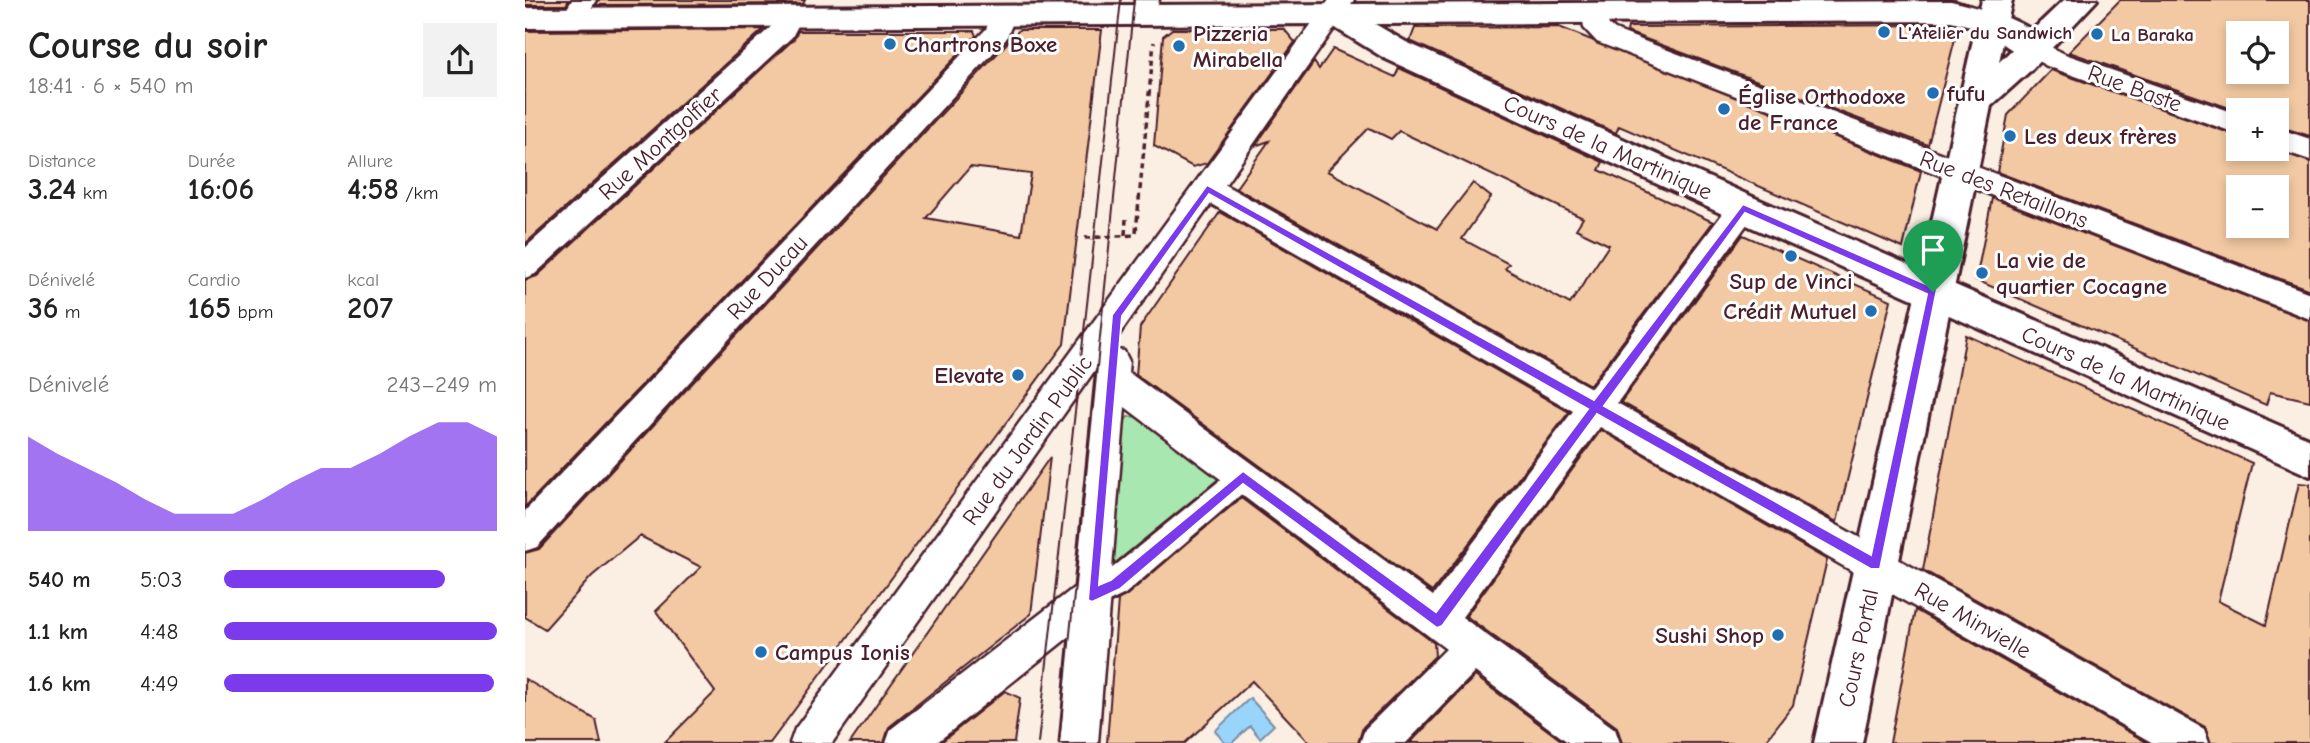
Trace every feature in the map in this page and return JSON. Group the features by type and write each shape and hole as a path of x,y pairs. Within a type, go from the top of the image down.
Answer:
{"street":[{"path":"1974,102 2081,0"},
{"path":"525,18 579,9 791,16 1149,15 1338,6 1594,12 1681,6 1994,11 2033,48"},
{"name":"Rue du Jardin Public","path":"809,743 1338,6"},
{"name":"Cours de la Martinique","path":"1338,6 1395,50 1743,208 2310,458"},
{"name":"Cours Portal","path":"1838,743 1994,11"},
{"name":"Rue des Retaillons","path":"1594,12 1597,28 1606,36 2310,306"},
{"name":"Rue Ducau","path":"525,535 997,33 1004,15"},
{"name":"Rue Montgolfier","path":"525,266 783,31 791,16"},
{"name":"Rue Baste","path":"2033,48 2056,60 2226,120"},
{"path":"2289,142 2310,150"},
{"name":"Rue Minvielle","path":"1207,188 2190,743"},
{"path":"1437,621 1743,208"},
{"path":"1079,743 1117,315"},
{"path":"1111,378 1601,743"},
{"path":"905,743 1092,596 1115,584 1243,477"},
{"path":"1380,743 1473,648"}],"path":[{"path":"1144,277 1132,272 1149,15"},
{"path":"1125,235 1126,219"},
{"path":"1085,238 1136,235"}],"green space":[{"path":"1139,416 1227,480 1109,576 1122,423 1128,417"}],"water":[{"path":"1250,698 1274,725 1260,738 1250,726 1232,743 1225,743 1215,731"}],"building":[{"path":"525,0 569,0 566,5 525,5"},
{"path":"599,0 805,0 803,4 596,5"},
{"path":"2120,0 2310,0 2310,136 2289,130 2289,98 2226,98 2226,107 2069,52"},
{"path":"1939,25 1957,31 1928,145 1627,32 1628,27"},
{"path":"1559,27 1921,171 1903,248 1619,126 1616,133 1410,41 1415,28"},
{"path":"764,29 525,244 525,31"},
{"path":"1172,29 1284,29 1295,42 1207,163 1193,167 1154,146 1163,36"},
{"path":"1019,30 1102,30 1064,344 770,743 664,743 715,692 656,611 701,567 640,536 592,576 545,629 525,617 525,553 539,549","holes":["970,167 1031,174 1021,235 926,218"]},
{"path":"798,31 974,31 976,36 525,507 525,280 537,276 794,39"},
{"path":"1333,49 1395,77 1399,68 1603,162 1599,170 1713,222 1590,385 1236,188 1269,141 1255,146 1314,62 1319,69","holes":["1369,128 1391,139 1399,131 1583,218 1576,229 1609,245 1570,304 1505,269 1509,264 1462,239 1491,197 1473,183 1437,229 1327,171"]},
{"path":"2051,70 2226,132 2226,161 2289,161 2289,154 2310,162 2310,290 1997,172 2008,115"},
{"path":"1992,198 2310,321 2310,401 2270,392 2266,405 1976,280"},
{"path":"1220,212 1569,412 1432,592 1136,375 1140,327"},
{"path":"1743,235 1891,300 1837,522 1621,402"},
{"path":"1966,335 2252,463 2218,601 2266,625 2299,483 2310,484 2310,743 2211,743 2205,727 1923,570"},
{"path":"1601,430 1827,560 1793,705 1764,743 1622,743 1617,727 1466,616"},
{"path":"1050,457 1031,614 889,727 884,743 850,743"},
{"path":"1241,498 1434,643 1435,656 1363,727 1358,743 1310,743 1252,681 1185,743 1107,743 1118,600"},
{"path":"1915,610 2148,743 1890,743"},
{"path":"1475,676 1565,743 1410,743"},
{"path":"525,679 596,720 601,743 525,743"},
{"path":"1005,691 1020,698 1014,743 940,743"}],"tram line":[{"path":"1038,743 1121,0"},
{"path":"1059,743 1134,0"}],"place":[{"name":"L'Atelier du Sandwich","path":"1884,32"},
{"name":"La Baraka","path":"2097,34"},
{"name":"Chartrons Boxe","path":"890,44"},
{"name":"Pizzeria Mirabella","path":"1179,46"},
{"name":"fufu","path":"1933,93"},
{"name":"Église Orthodoxe de France","path":"1724,109"},
{"name":"Les deux frères","path":"2010,136"},
{"name":"Sup de Vinci","path":"1791,256"},
{"name":"La vie de quartier Cocagne","path":"1982,273"},
{"name":"Crédit Mutuel","path":"1871,311"},
{"name":"Elevate","path":"1018,375"},
{"name":"Sushi Shop","path":"1778,635"},
{"name":"Campus Ionis","path":"761,652"}],"route":[{"path":"1933,292 1743,208 1596,407 1207,188 1117,315 1092,596 1115,584 1243,477 1437,621 1596,407 1876,565 1933,292"}]}
